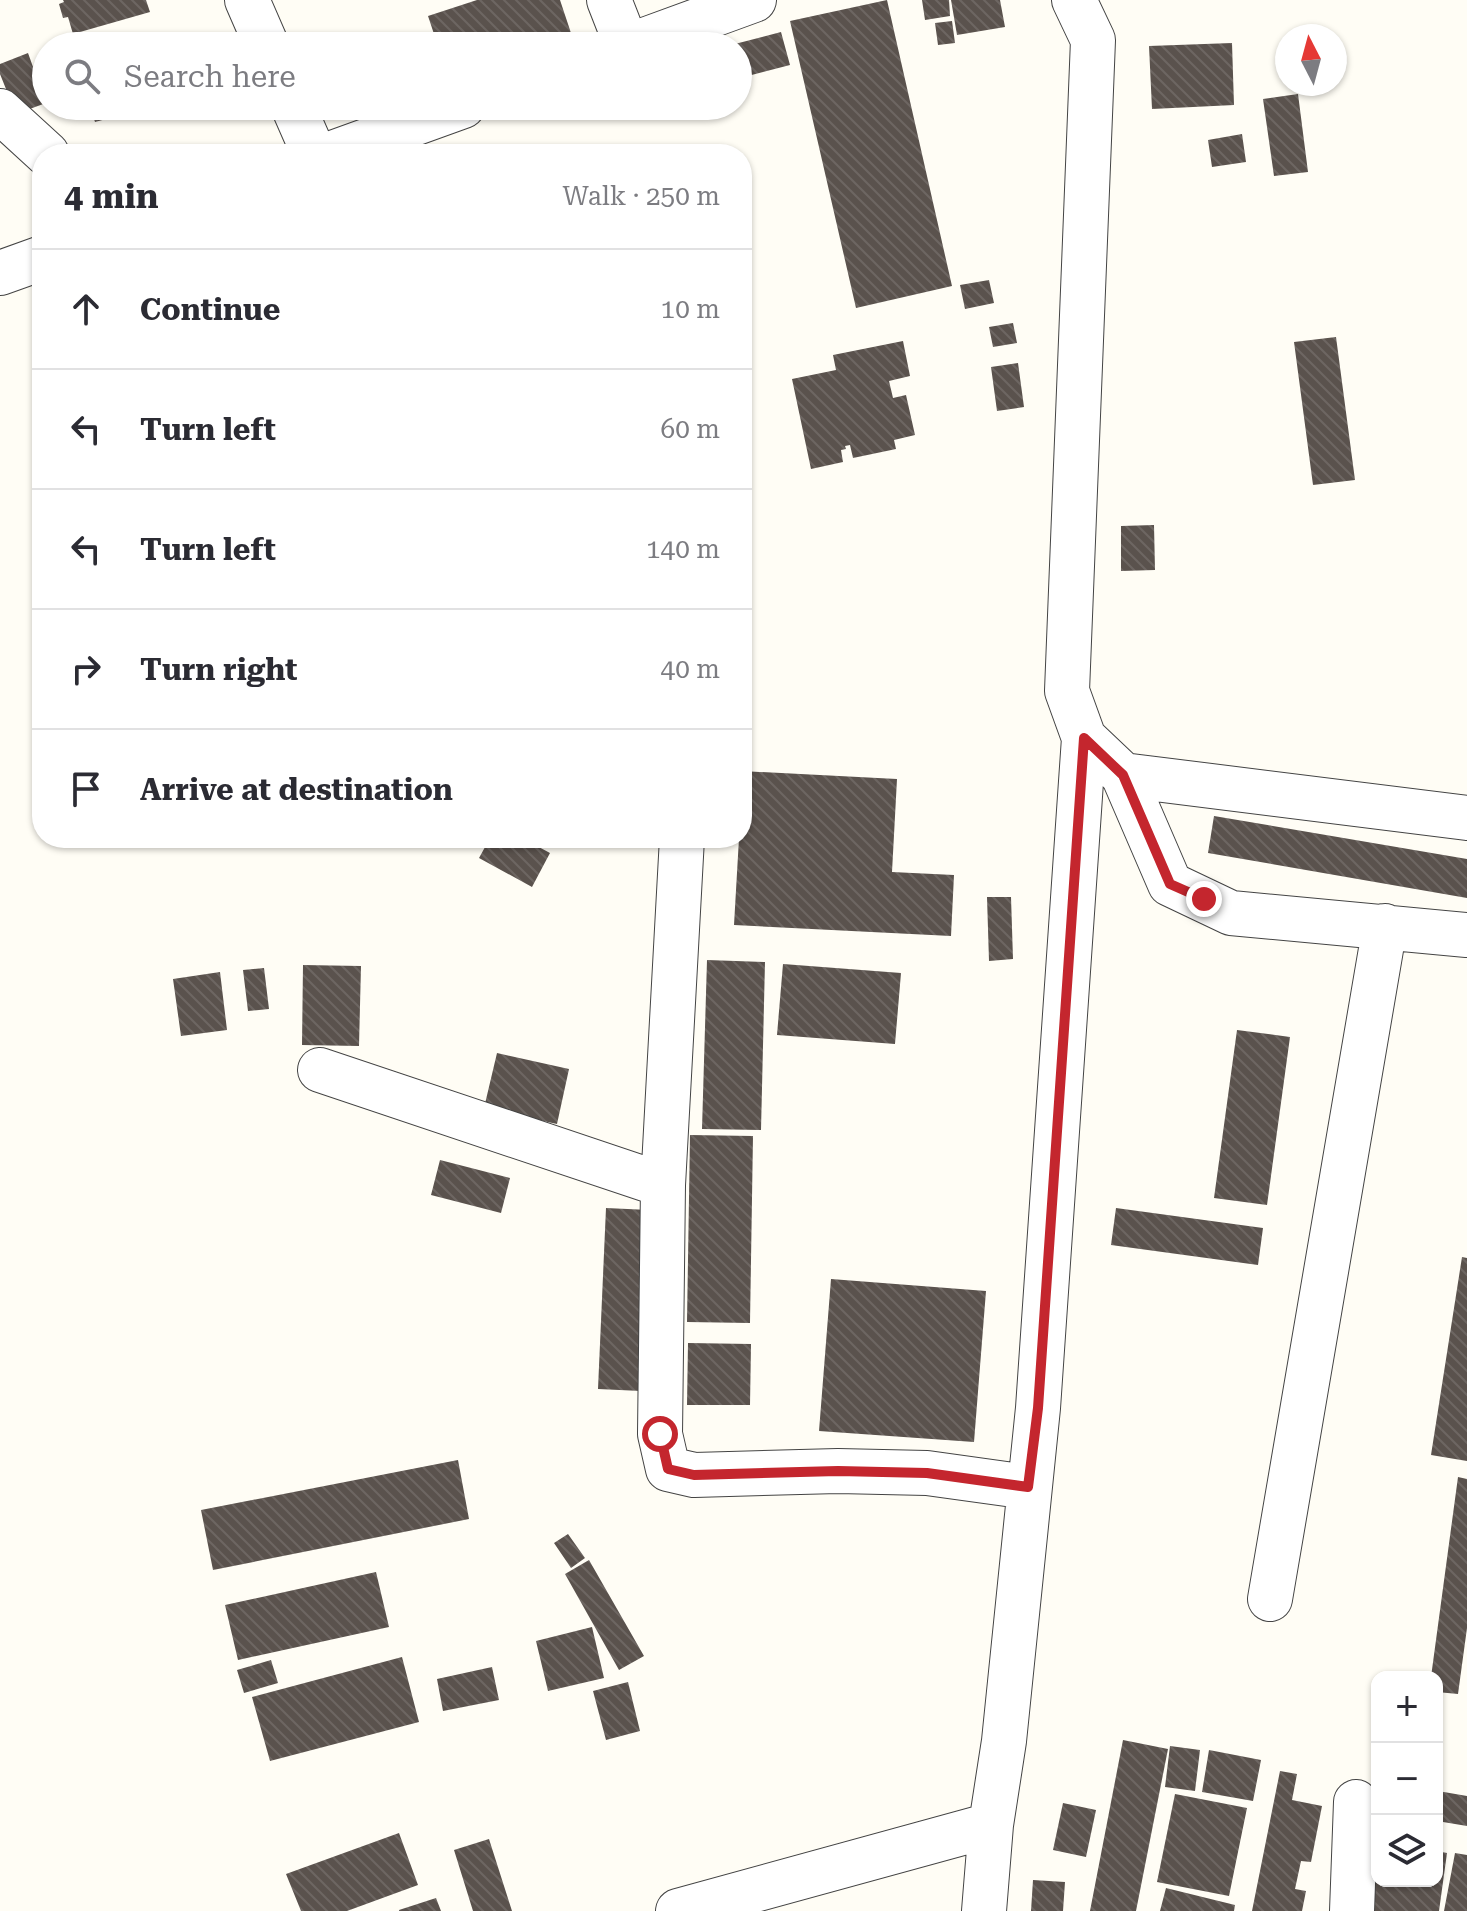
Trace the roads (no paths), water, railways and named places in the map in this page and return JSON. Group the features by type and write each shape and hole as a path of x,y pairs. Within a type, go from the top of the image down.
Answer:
{"street":[{"path":"247,0 261,32"},
{"path":"609,0 622,32"},
{"path":"666,32 754,0"},
{"path":"984,1911 1038,1408 1084,738 1067,691 1095,20 1074,0"},
{"path":"0,111 36,144"},
{"path":"299,120 310,144"},
{"path":"373,144 430,120"},
{"path":"0,273 32,262"},
{"path":"1084,738 1123,775 1170,884 1231,913 1467,935"},
{"path":"1123,775 1467,818"},
{"path":"681,848 663,1185 660,1434 668,1469 694,1475 838,1471 927,1473 1028,1487"},
{"path":"1270,1599 1385,926"},
{"path":"320,1070 663,1185"},
{"path":"1352,1911 1356,1802"},
{"path":"678,1911 991,1825"}]}
